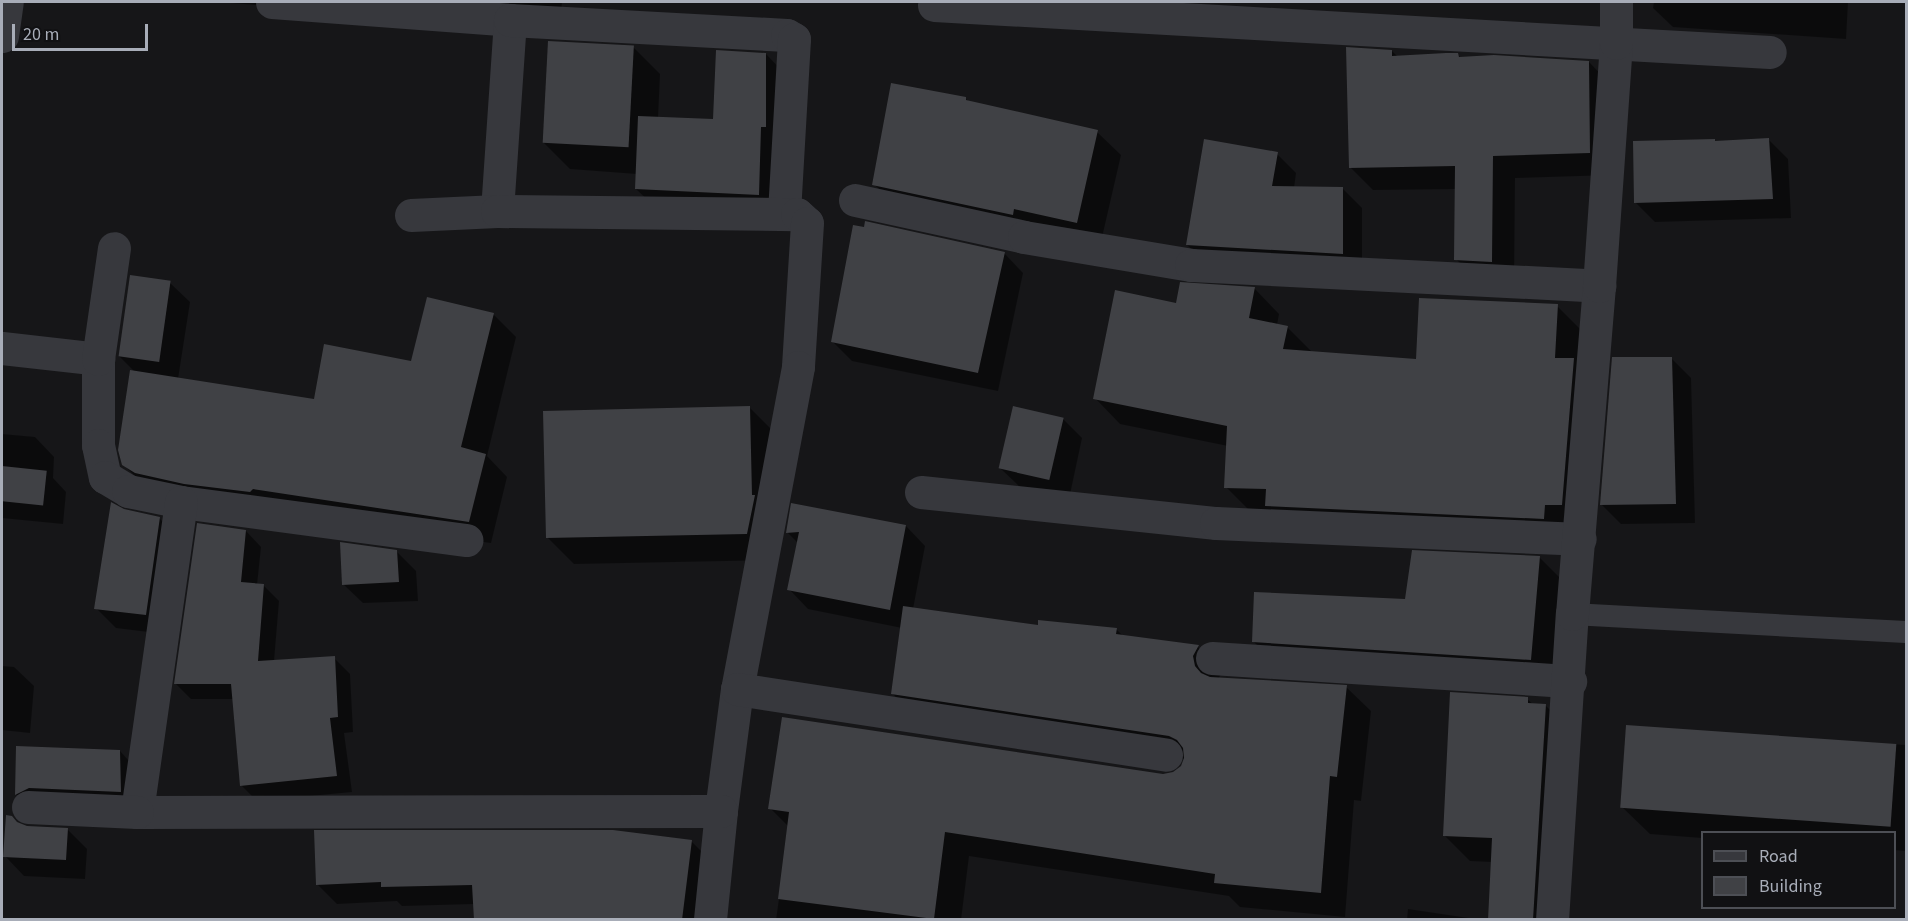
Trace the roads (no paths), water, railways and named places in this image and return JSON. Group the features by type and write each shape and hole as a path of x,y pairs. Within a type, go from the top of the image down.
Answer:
{"street":[{"path":"2,36 7,2"},
{"path":"272,2 510,20 787,35 794,39 784,214"},
{"path":"1552,920 1570,681 1572,614 1580,539 1616,43 1616,2"},
{"path":"934,5 1770,52"},
{"path":"497,211 510,20"},
{"path":"855,200 1024,237 1191,265 1599,286"},
{"path":"411,215 497,211 784,214 801,215 807,223 798,367 737,689 710,920"},
{"path":"114,248 98,359 98,445 105,477 128,491 181,502 466,540"},
{"path":"2,348 98,359"},
{"path":"921,492 1216,523 1580,539"},
{"path":"137,812 181,502"},
{"path":"1212,658 1570,681"},
{"path":"737,689 1166,755"},
{"path":"28,807 137,812 721,811"}],"lane":[{"path":"1572,614 1906,632"}]}
